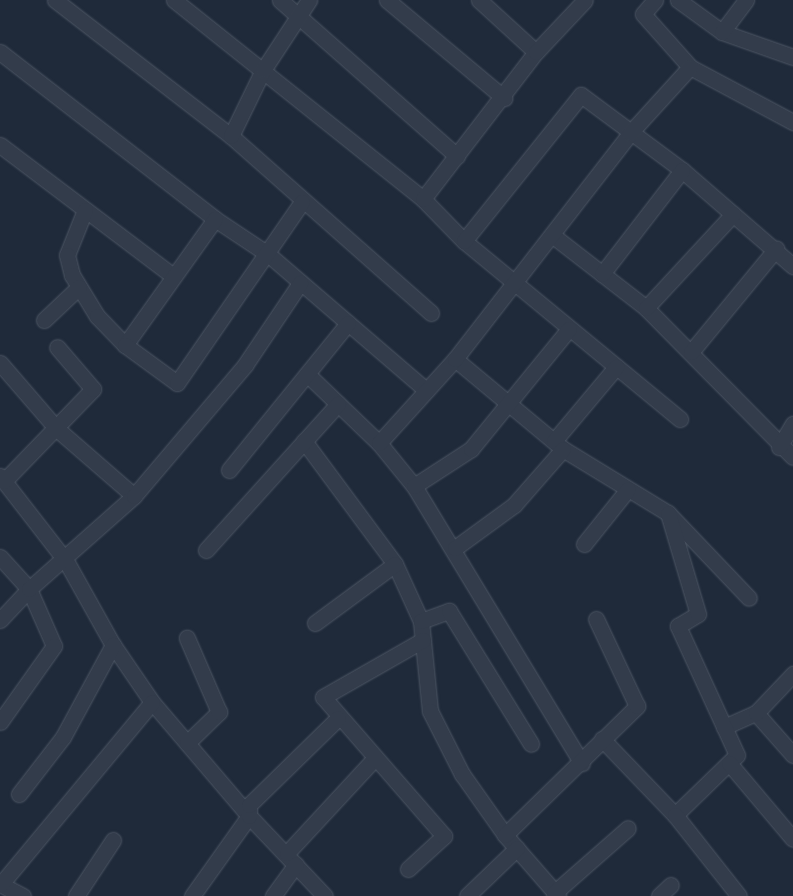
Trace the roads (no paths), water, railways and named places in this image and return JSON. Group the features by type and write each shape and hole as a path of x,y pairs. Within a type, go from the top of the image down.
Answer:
{"street":[{"path":"55,0 231,136 302,202 431,313"},
{"path":"174,0 423,199 464,241 680,419"},
{"path":"280,0 458,156"},
{"path":"231,136 263,70 296,14 309,0"},
{"path":"387,0 504,98"},
{"path":"479,0 536,52"},
{"path":"423,199 504,98 536,52 585,0"},
{"path":"655,0 643,14 690,68 793,122"},
{"path":"678,0 722,32 793,57"},
{"path":"722,32 746,0"},
{"path":"0,52 215,219 269,255 426,390"},
{"path":"379,443 455,359 516,285 630,133 690,68"},
{"path":"464,241 581,95 682,170 776,249 793,266"},
{"path":"0,145 173,276"},
{"path":"602,274 682,170"},
{"path":"85,210 67,255 79,287 97,316 125,345 177,383 269,255 302,202"},
{"path":"646,308 733,214"},
{"path":"125,345 215,219"},
{"path":"552,235 646,308 691,352 779,447 793,457"},
{"path":"691,352 776,249"},
{"path":"0,620 29,589 66,561 134,496 245,365 300,283"},
{"path":"44,320 79,287"},
{"path":"229,470 348,323"},
{"path":"414,486 471,449 569,329"},
{"path":"57,347 93,389 57,429 2,478 66,561 113,646 152,702 249,816 292,858 325,896"},
{"path":"455,359 559,445 668,513 749,598"},
{"path":"0,363 57,429 134,496"},
{"path":"454,548 514,505 616,366"},
{"path":"307,374 379,443 414,486 454,548 582,763"},
{"path":"206,550 338,404"},
{"path":"779,447 793,424"},
{"path":"304,441 395,564 421,621 430,711 462,774 505,835 556,894 628,828"},
{"path":"584,544 628,489"},
{"path":"668,513 698,614 678,626 738,755 675,815"},
{"path":"0,557 29,589 54,646 0,722"},
{"path":"316,623 395,564"},
{"path":"421,621 449,611 531,744"},
{"path":"505,835 582,763 636,706 596,619"},
{"path":"187,638 219,712 187,743"},
{"path":"408,869 444,836 338,718 323,697 423,640"},
{"path":"19,794 62,737 113,646"},
{"path":"724,727 756,713 793,674"},
{"path":"23,896 0,884 152,702"},
{"path":"756,713 791,748"},
{"path":"192,896 249,816 249,805 338,718"},
{"path":"602,740 675,815 739,896"},
{"path":"273,896 292,858 375,758"},
{"path":"729,763 793,839"},
{"path":"76,896 112,840"},
{"path":"467,896 517,848"},
{"path":"659,896 672,885"}]}
